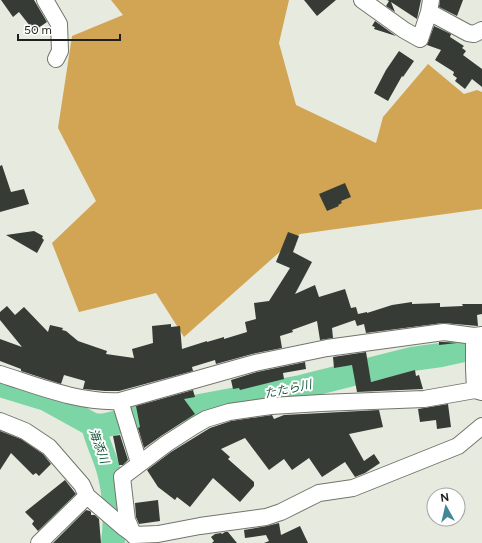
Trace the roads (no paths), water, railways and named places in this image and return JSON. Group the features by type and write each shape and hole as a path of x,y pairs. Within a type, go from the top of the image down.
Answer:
{"street":[{"path":"45,0 59,24 60,51 56,59"},
{"path":"362,0 404,30 420,39 430,6 468,33 474,34 482,30"},
{"path":"0,374 68,395 105,402 121,403 255,363 327,348 444,332 477,337 474,357 479,391 424,399 271,406 229,412 206,419 166,444 122,477 127,520 131,535"},
{"path":"121,403 128,432 139,463"},
{"path":"0,421 25,431 49,447 82,485 87,496 131,535 158,534 266,516 276,513 319,493 353,488 458,446 482,426"},
{"path":"39,543 87,496"}],"waterway":[{"name":"たたら川","path":"0,385 46,399 93,425 102,426 136,418 301,387 412,359 441,355 482,346"},
{"name":"海添川","path":"93,425 107,466 113,490 115,516 113,543"}]}
